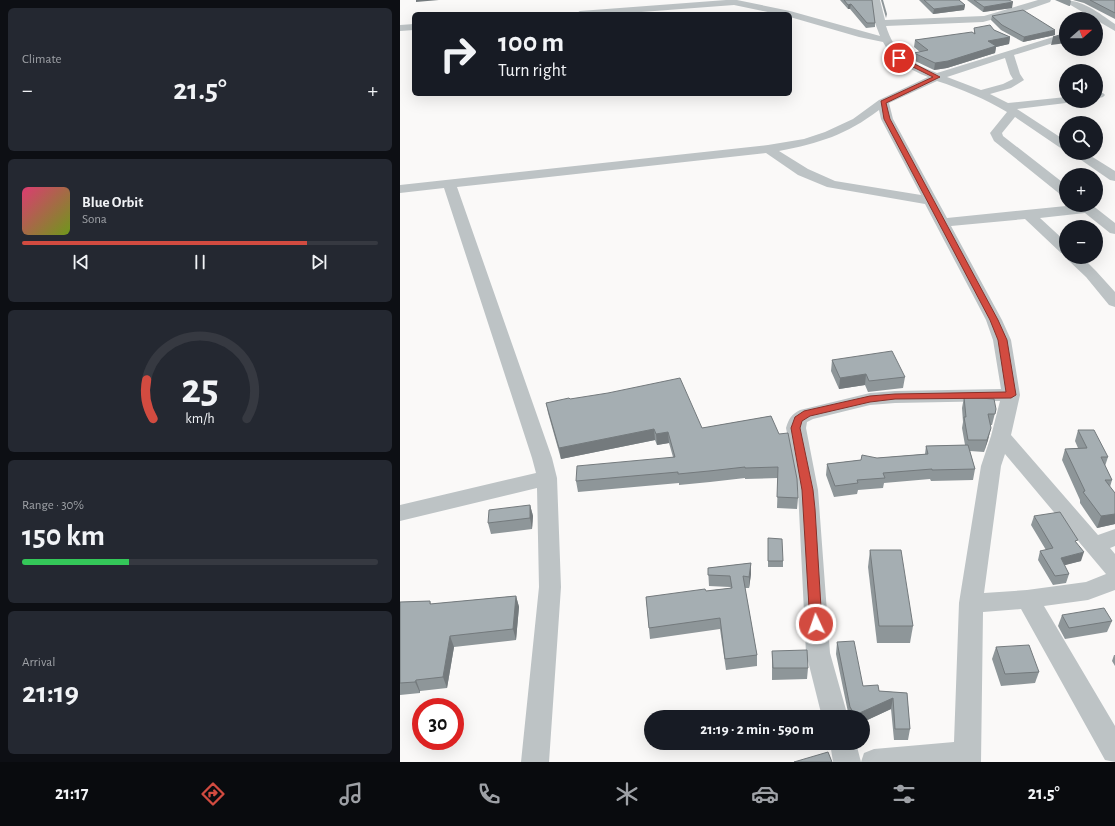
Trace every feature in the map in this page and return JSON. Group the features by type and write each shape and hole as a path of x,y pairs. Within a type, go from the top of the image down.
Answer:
{"street":[{"path":"876,0 880,24 887,40 899,58 937,77 981,93 1059,142"},
{"path":"880,24 982,18 1007,14 1034,6 1047,0"},
{"path":"1066,0 1078,5 1113,26"},
{"path":"606,12 734,2 781,12"},
{"path":"972,10 991,28"},
{"path":"792,14 809,18 869,38 887,40"},
{"path":"1103,27 1113,26"},
{"path":"400,28 412,27"},
{"path":"400,189 768,149 806,142 829,135 863,116 885,111 937,77 983,62 1011,48 1025,48 1059,38"},
{"path":"981,93 1007,86 1019,80 1015,74 1011,48"},
{"path":"983,62 1015,74"},
{"path":"1009,110 1059,101"},
{"path":"1009,110 996,133 998,138 1059,186"},
{"path":"874,762 967,758 970,603 991,466 1001,436 1011,395 1002,340 994,320 942,223 885,111"},
{"path":"768,149 803,172 832,184 931,201"},
{"path":"1088,160 1115,177"},
{"path":"450,184 542,458 547,478 550,587 535,762"},
{"path":"942,223 1059,211"},
{"path":"1092,212 1115,230"},
{"path":"1029,215 1059,243"},
{"path":"1080,264 1115,302"},
{"path":"834,710 818,653 810,509 808,490 796,428 798,420 807,414 870,399 895,396 1011,395"},
{"path":"1001,436 1115,569"},
{"path":"400,513 547,478"},
{"path":"1094,545 1115,537"},
{"path":"970,603 1027,599 1088,591 1115,580"},
{"path":"1027,599 1115,751"},
{"path":"844,750 847,762"}],"building":[{"path":"844,0 872,0 875,23 867,23 851,4 848,5"},
{"path":"924,0 959,0 965,5 934,9"},
{"path":"974,0 1009,0 1013,2 984,7"},
{"path":"1090,0 1115,0 1115,13"},
{"path":"1023,10 1055,30 1024,37 1002,25 992,16"},
{"path":"990,25 994,30 1010,37 988,41 996,46 948,61 935,63 914,53 928,50 915,40 972,32 975,34 974,28"},
{"path":"892,351 905,377 869,381 866,374 840,378 832,360"},
{"path":"680,378 702,428 771,416 779,434 788,433 797,479 798,498 777,497 778,467 745,467 678,474 678,472 576,481 577,466 675,457 668,432 656,434 654,429 559,448 546,403 569,398 608,393"},
{"path":"964,397 994,399 996,409 995,414 988,414 991,428 987,440 968,440 964,417 966,417"},
{"path":"1078,430 1094,430 1108,457 1101,457 1112,480 1105,480 1115,493 1115,514 1101,516 1083,492 1085,491 1065,449 1087,448"},
{"path":"968,445 975,469 932,469 883,473 885,478 857,480 858,483 835,486 827,464 861,460 862,455 877,458 928,454 926,446"},
{"path":"530,505 530,518 488,523 489,510"},
{"path":"1060,512 1078,540 1075,541 1084,552 1061,558 1069,574 1055,576 1040,551 1053,548 1034,516"},
{"path":"768,538 782,539 783,561 768,561"},
{"path":"870,550 901,550 913,626 879,626"},
{"path":"751,563 749,577 743,576 757,655 725,659 720,618 649,628 646,597 705,589 706,591 732,588 730,576 708,575 708,568"},
{"path":"516,596 513,629 450,636 443,677 400,683 400,602 430,601 430,604"},
{"path":"1104,608 1112,621 1069,628 1062,615"},
{"path":"854,641 863,686 878,685 879,691 907,693 910,729 895,729 893,698 866,710 852,710 837,642"},
{"path":"1029,645 1039,672 1005,674 996,647"},
{"path":"807,650 808,668 773,668 772,651"},
{"path":"828,752 832,762 794,762"}],"route":[{"path":"816,624 810,509 808,490 796,428 798,420 807,414 870,399 895,396 1011,395 1002,340 994,320 887,119 883,102 937,77 899,58"}]}
